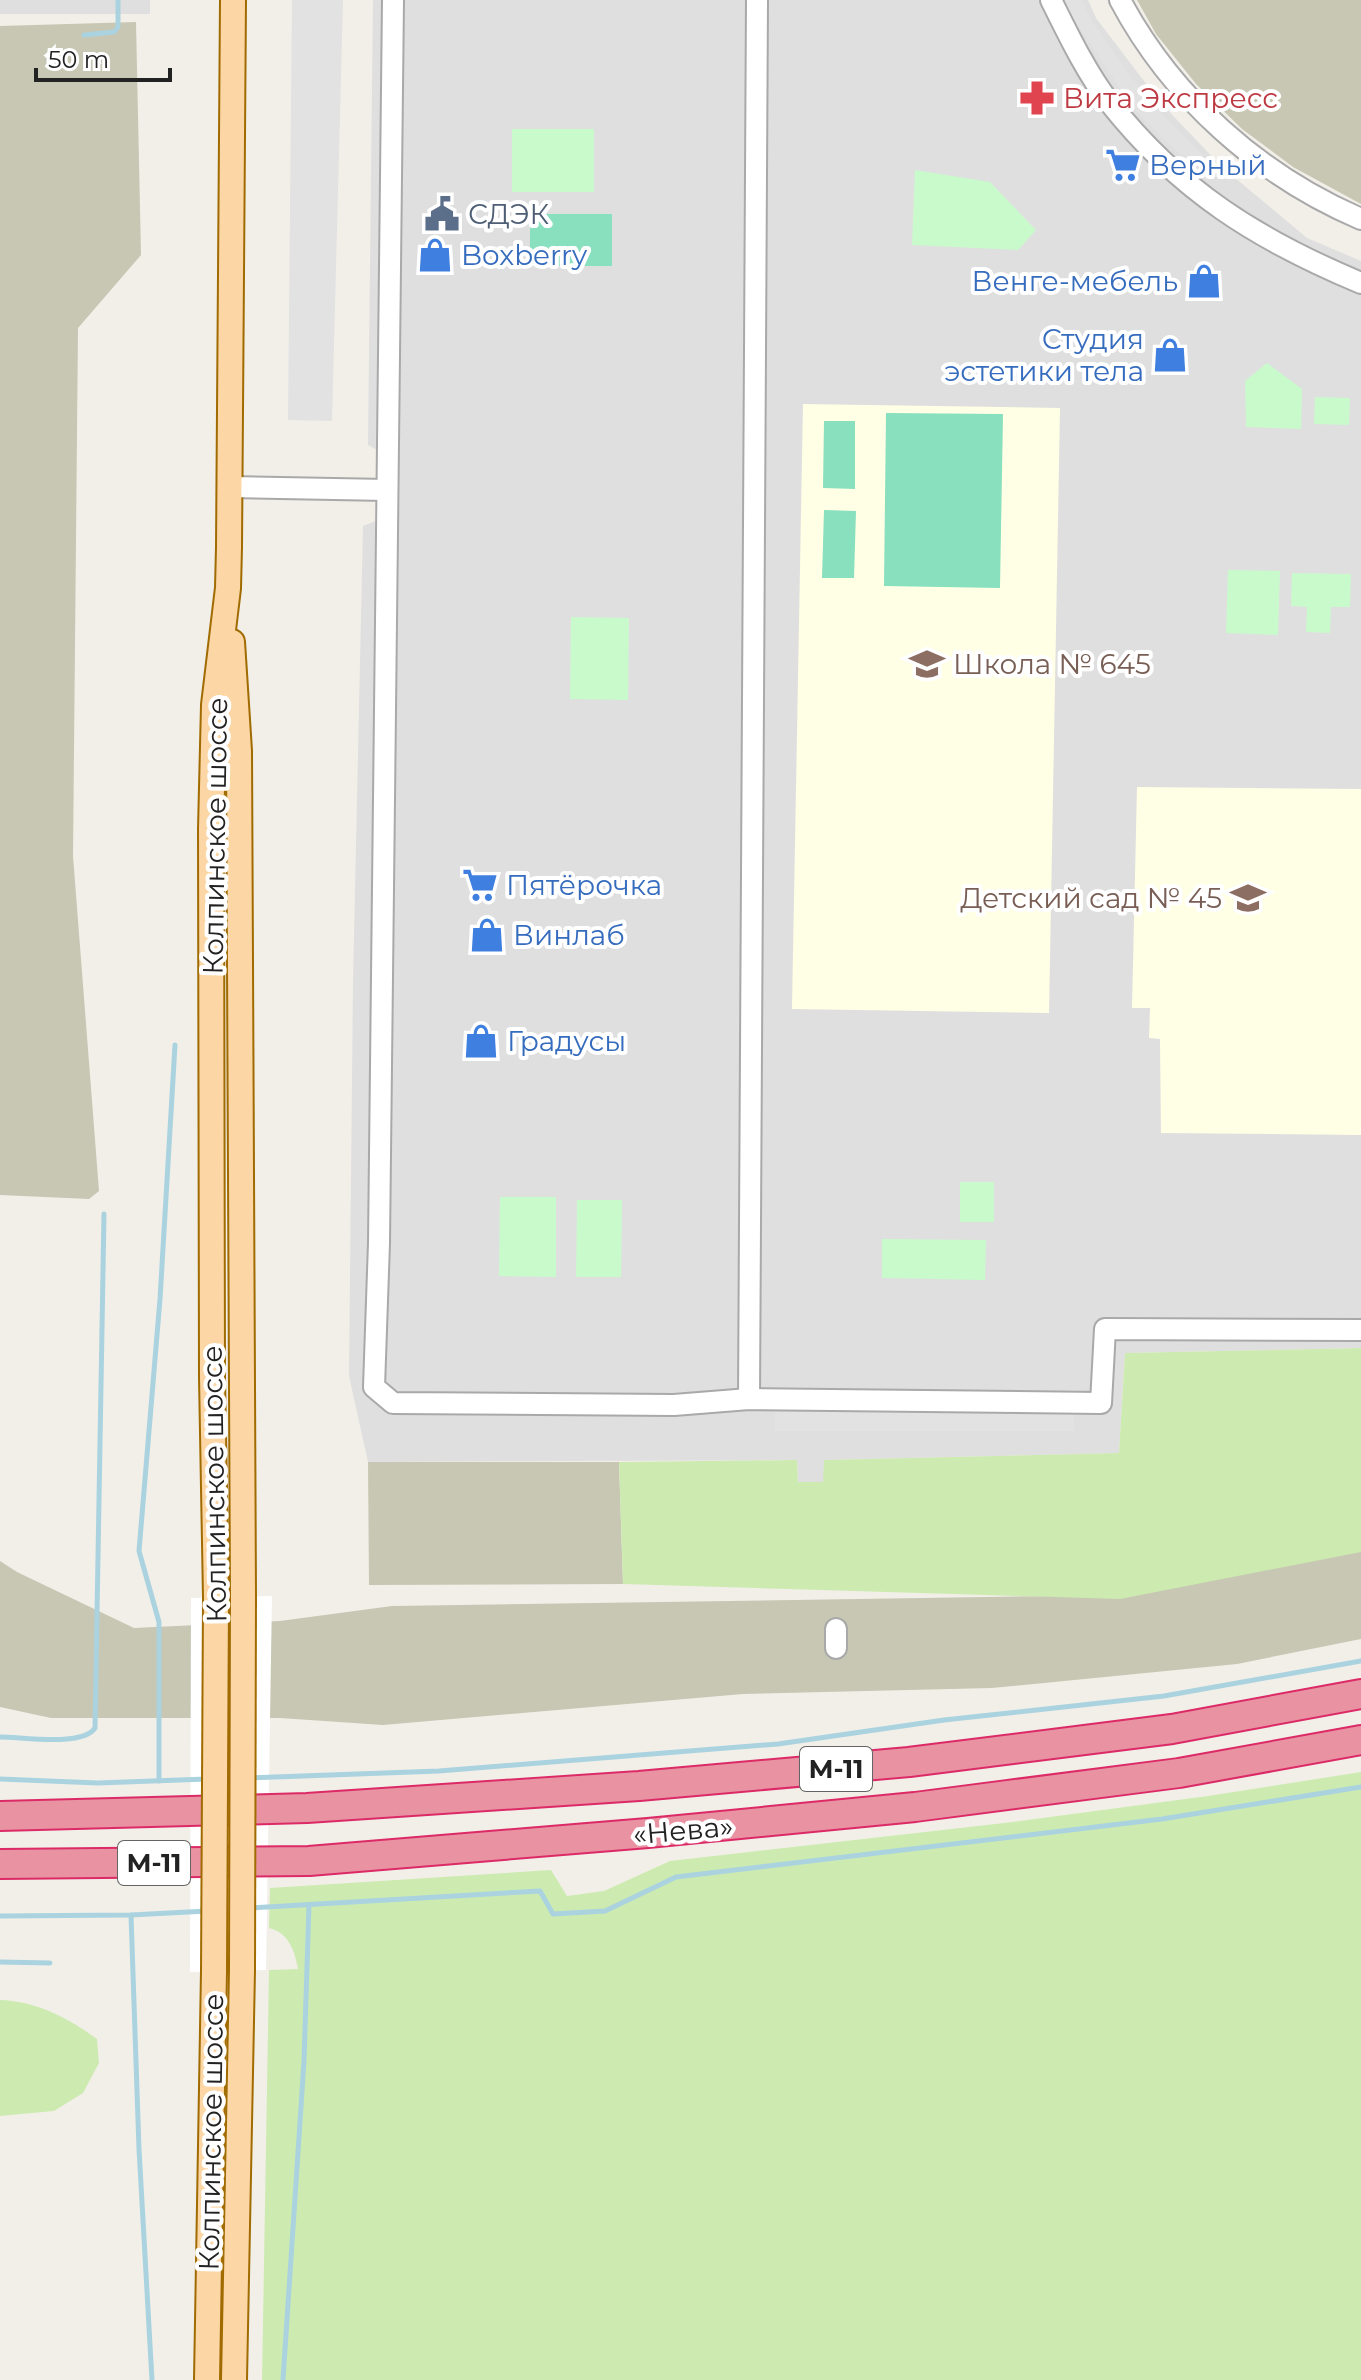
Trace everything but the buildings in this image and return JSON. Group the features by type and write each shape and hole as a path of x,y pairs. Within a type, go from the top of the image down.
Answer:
{"highway":[{"name":"«Нева»","path":"0,1816 307,1808 686,1782 909,1762 1172,1729 1361,1694"},
{"name":"«Нева»","path":"0,1864 309,1861 648,1833 915,1807 1179,1773 1361,1740"}],"main road":[{"name":"Колпинское шоссе","path":"233,0 228,588 239,751 243,1597 242,1970 234,2380"},
{"name":"Колпинское шоссе","path":"207,2380 216,1598 212,1377 211,829 214,705 228,588"}],"street":[{"path":"393,0 379,1243 374,1387 393,1403 674,1405 749,1399 1101,1403 1105,1329 1361,1330"},
{"path":"749,1399 757,0"},
{"path":"1051,0 1108,100 1176,175 1207,201 1267,239 1361,283"},
{"path":"1120,0 1167,71 1218,127 1290,182 1361,219"},
{"path":"230,487 387,490"}],"shaded area":[{"path":"0,0 150,0 150,14 0,14"},
{"path":"292,0 343,0 332,421 288,420"},
{"path":"373,0 1088,0 1096,18 1160,102 1222,167 1307,238 1361,261 1361,1348 1125,1353 1119,1453 825,1460 824,1482 798,1482 797,1460 368,1462 349,1376 353,981 363,526 376,521 381,452 368,445"},
{"path":"1063,0 1082,0 1092,21 1128,73 1154,105 1204,156 1196,166 1174,149 1132,107"},
{"path":"1137,0 1361,0 1361,204 1293,167 1242,129 1196,84 1156,34"},
{"path":"136,22 141,255 78,328 73,856 99,1191 89,1199 0,1195 0,26"},
{"name":"Школа № 645","path":"803,404 1060,408 1049,1013 792,1009"},
{"name":"Детский сад № 45","path":"1137,787 1361,789 1361,1135 1161,1133 1160,1039 1149,1038 1150,1008 1132,1008"},
{"path":"775,1412 1074,1412 1074,1431 775,1431"},
{"path":"368,1462 619,1462 623,1584 369,1585"},
{"path":"1361,1545 1361,1639 1237,1664 992,1688 743,1694 383,1725 280,1718 51,1718 0,1707 0,1561 134,1628 280,1621 392,1606 1120,1595"}],"green space":[{"path":"512,129 594,129 594,192 512,192"},
{"path":"915,170 990,182 1036,230 1018,250 912,245"},
{"path":"530,214 612,214 612,266 530,266"},
{"path":"1267,363 1302,389 1301,429 1246,427 1245,381"},
{"path":"1315,397 1350,398 1349,425 1314,424"},
{"path":"886,413 1003,414 1000,588 884,586"},
{"path":"824,421 855,421 855,489 823,488"},
{"path":"824,510 856,511 854,578 822,578"},
{"path":"1228,570 1280,571 1278,635 1226,633"},
{"path":"1292,573 1351,574 1350,607 1331,607 1330,633 1306,632 1307,607 1291,606"},
{"path":"571,617 629,618 628,700 570,699"},
{"path":"960,1182 994,1182 994,1222 960,1222"},
{"path":"500,1197 556,1197 556,1277 499,1276"},
{"path":"577,1200 622,1200 621,1277 576,1277"},
{"path":"882,1239 986,1240 985,1280 882,1278"},
{"path":"1361,1348 1361,1552 1120,1599 623,1584 619,1462 797,1460 798,1482 823,1482 824,1460 1119,1453 1125,1353"},
{"path":"1361,1772 1361,2380 262,2380 269,1970 298,1969 290,1943 276,1930 269,1928 270,1888 551,1870 567,1896 604,1891 670,1861 1013,1822"},
{"path":"0,2000 51,2012 97,2039 99,2063 83,2093 54,2111 0,2116"}],"pier":[{"path":"272,1596 266,1970 190,1972 191,1598"}],"waterway":[{"path":"84,35 114,32 118,27 118,0"},
{"path":"159,1781 159,1622 139,1551 160,1299 175,1045"},
{"path":"0,1737 65,1739 88,1734 95,1728 104,1214"},
{"path":"249,1778 439,1771 778,1744 944,1720 1164,1696 1361,1661"},
{"path":"0,1779 98,1783 207,1779"},
{"path":"249,1908 540,1891 553,1914 605,1911 676,1877 1162,1819 1361,1787"},
{"path":"283,2380 304,2061 309,1905"},
{"path":"0,1916 207,1911"},
{"path":"131,1915 139,2149 152,2380"},
{"path":"0,1962 50,1963"}],"place":[{"name":"Вита Экспресс","path":"1037,98"},
{"name":"Верный","path":"1123,165"},
{"name":"СДЭК","path":"442,214"},
{"name":"Boxberry","path":"435,255"},
{"name":"Венге-мебель","path":"1204,281"},
{"name":"Студия эстетики тела","path":"1170,355"},
{"name":"Школа № 645","path":"927,664"},
{"name":"Пятёрочка","path":"480,885"},
{"name":"Детский сад № 45","path":"1248,898"},
{"name":"Винлаб","path":"487,935"},
{"name":"Градусы","path":"481,1041"}]}
